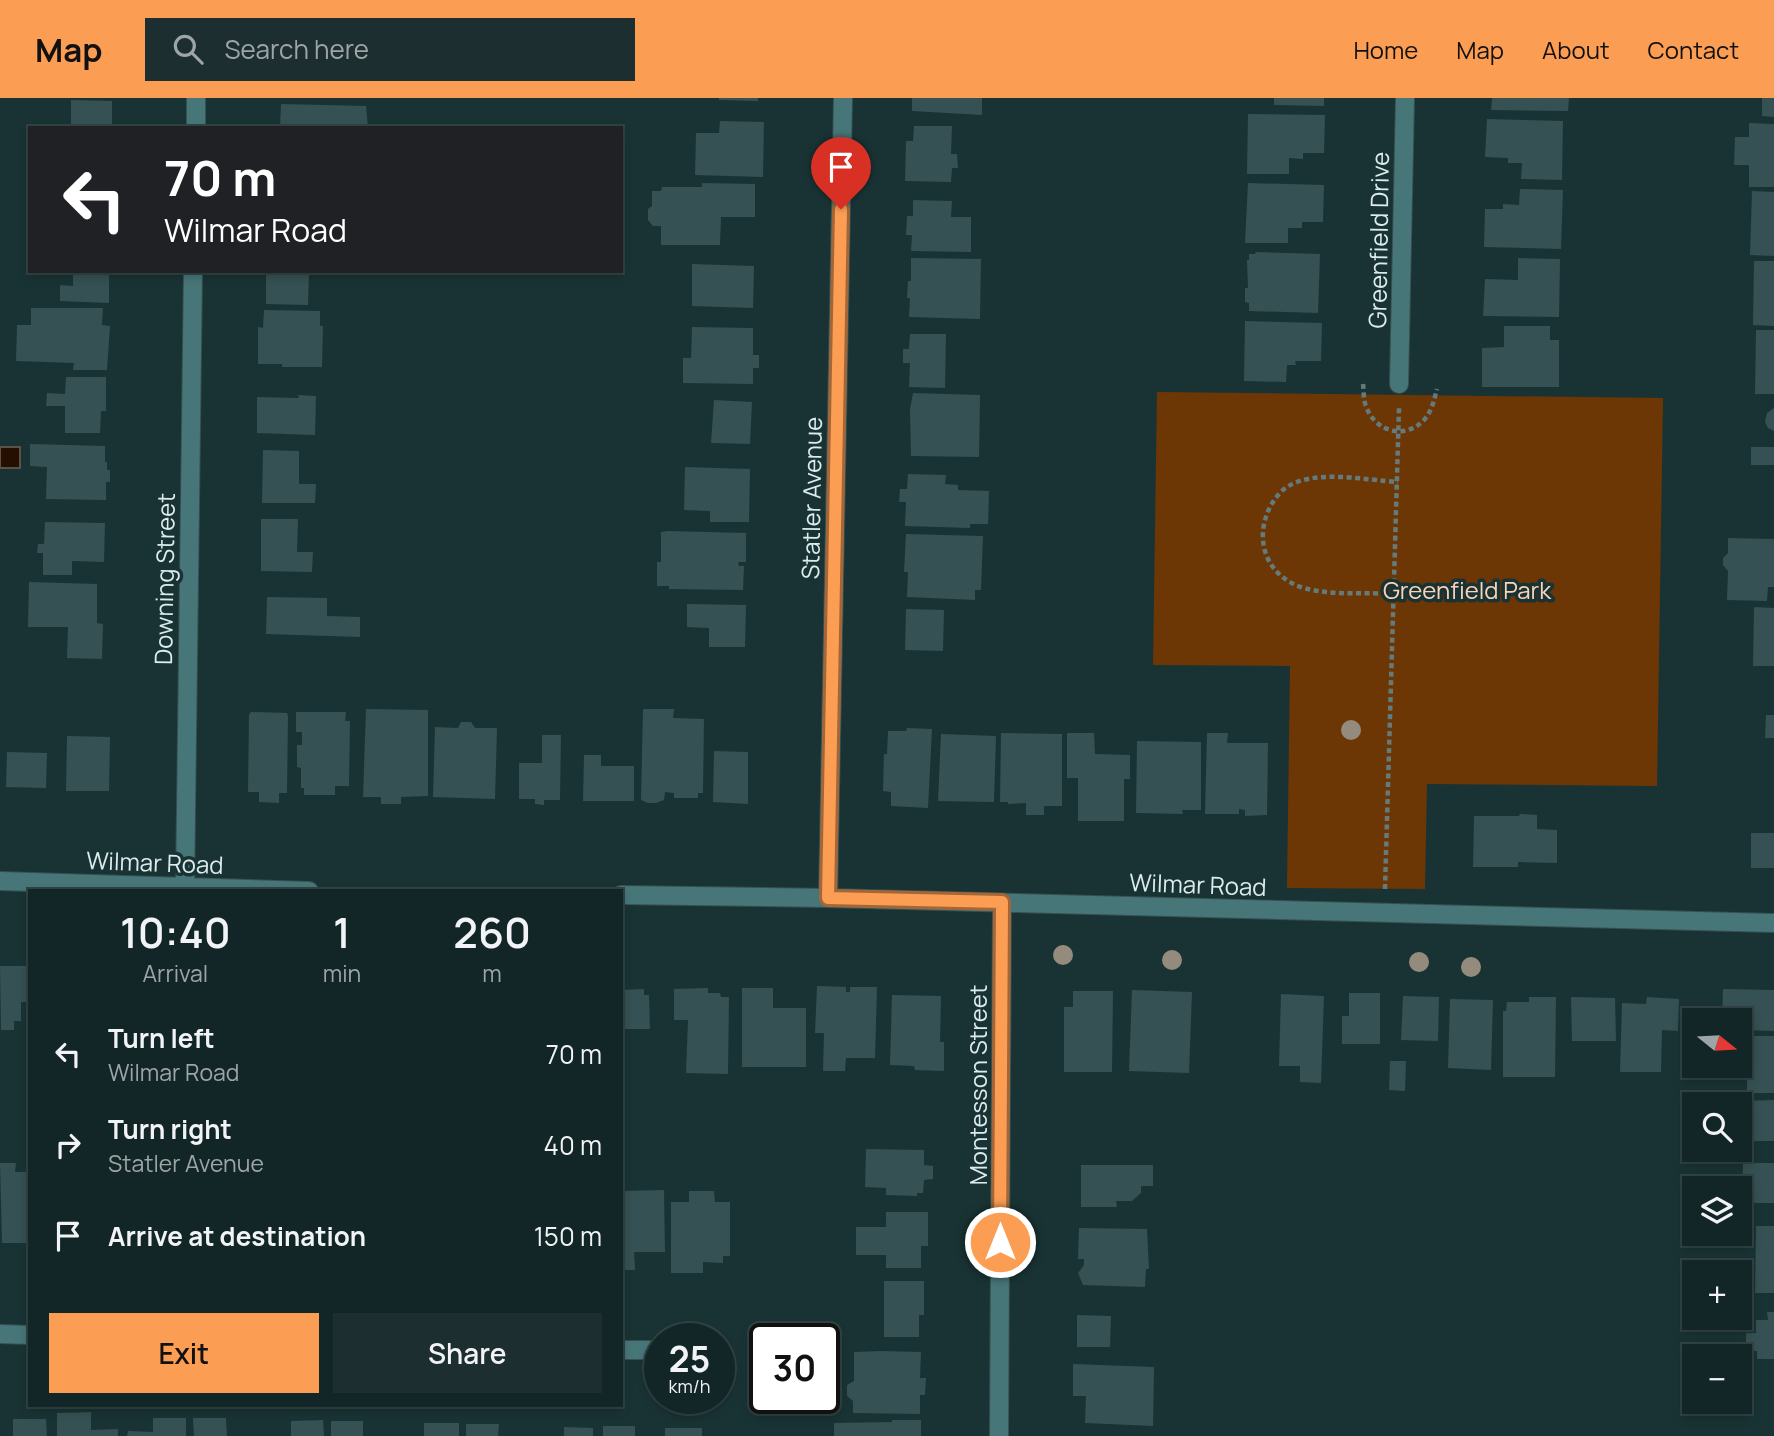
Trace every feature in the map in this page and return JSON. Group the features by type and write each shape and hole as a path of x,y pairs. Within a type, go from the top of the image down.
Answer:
{"street":[{"path":"196,98 196,126"},
{"name":"Statler Avenue","path":"828,898 843,98"},
{"name":"Greenfield Drive","path":"1399,384 1405,98"},
{"name":"Downing Street","path":"185,887 193,273"},
{"name":"Wilmar Road","path":"0,881 212,889"},
{"name":"Wilmar Road","path":"623,895 1002,902 1774,923"},
{"name":"Montesson Street","path":"999,1436 1002,902"},
{"path":"0,1334 28,1335"},
{"path":"623,1350 644,1350"}],"path":[{"path":"1363,384 1366,406 1374,419 1384,429 1399,433 1410,430 1423,421 1431,409 1437,389"},
{"path":"1384,914 1399,384"},
{"path":"1395,594 1304,587 1285,579 1268,560 1261,539 1265,517 1274,499 1287,487 1307,479 1328,477 1398,482"}],"green space":[{"name":"Greenfield Park","path":"1157,392 1663,398 1657,786 1427,784 1425,889 1287,888 1290,666 1153,665"}],"shaded area":[{"path":"0,447 20,447 20,468 0,468"}],"building":[{"path":"758,98 758,101 719,100"},
{"path":"912,98 982,98 982,115 912,111"},
{"path":"1274,98 1324,98 1324,106 1274,105"},
{"path":"1492,98 1569,98 1568,111 1491,110"},
{"path":"1762,98 1774,98 1774,117 1762,116"},
{"path":"71,100 112,101 112,126 71,126"},
{"path":"281,104 366,106 368,126 280,126"},
{"path":"1248,114 1325,115 1324,153 1303,153 1303,159 1289,158 1289,174 1247,174"},
{"path":"1487,119 1563,121 1562,180 1521,179 1522,163 1508,163 1508,158 1485,157"},
{"path":"720,121 764,122 763,177 695,175 696,133 719,133"},
{"path":"1749,123 1774,124 1774,187 1749,187 1749,165 1734,165 1735,137 1749,137"},
{"path":"914,126 952,126 951,154 957,154 958,168 952,168 951,182 905,181 906,141 913,141"},
{"path":"702,183 755,184 755,217 721,217 720,245 661,245 661,226 653,226 648,220 652,191 661,191 662,187 702,187"},
{"path":"1248,183 1324,185 1323,222 1302,222 1302,228 1288,228 1288,243 1245,243"},
{"path":"1520,189 1563,190 1561,249 1484,247 1485,209 1503,209 1503,204 1519,205"},
{"path":"1752,191 1774,192 1774,256 1750,255"},
{"path":"913,200 952,201 951,217 971,217 971,252 911,251 912,235 906,235 907,216 913,216"},
{"path":"1249,254 1320,254 1318,313 1249,311 1249,303 1245,302 1245,288 1248,288 1247,260"},
{"path":"911,258 981,259 980,319 909,317 910,298 907,298 908,281 911,281"},
{"path":"1518,258 1560,259 1559,317 1483,316 1485,279 1518,280"},
{"path":"1754,261 1774,261 1774,326 1753,325"},
{"path":"692,264 754,266 753,308 692,306"},
{"path":"73,273 109,273 109,303 60,301 60,285 73,286"},
{"path":"266,273 309,273 308,305 266,304"},
{"path":"31,308 103,308 102,325 110,326 107,370 73,370 74,363 16,361 17,325 31,325"},
{"path":"264,310 320,311 320,326 323,326 322,367 258,364 258,327 263,328"},
{"path":"1245,321 1322,323 1321,361 1295,361 1296,365 1287,365 1286,382 1244,381"},
{"path":"1504,326 1550,326 1550,340 1559,340 1559,387 1482,387 1482,348 1504,347"},
{"path":"692,327 753,328 753,355 759,355 759,368 753,368 753,384 683,383 683,358 691,358"},
{"path":"1756,330 1774,330 1774,394 1755,394"},
{"path":"910,334 946,334 945,388 909,387 910,363 903,363 903,349 909,349"},
{"path":"66,377 106,377 106,411 101,411 100,433 65,433 65,406 46,406 47,393 65,394"},
{"path":"913,393 980,395 979,457 911,456 910,409"},
{"path":"298,395 316,396 315,435 257,433 257,397 299,398"},
{"path":"714,400 752,402 750,444 711,443"},
{"path":"1774,408 1774,431 1768,428 1765,422 1767,413"},
{"path":"30,444 105,446 105,462 107,470 110,470 110,482 106,482 106,500 46,499 47,467 30,466"},
{"path":"1751,447 1774,447 1774,465 1751,465"},
{"path":"263,450 299,451 299,484 316,484 315,503 262,503"},
{"path":"685,467 750,469 749,522 710,522 710,511 684,510"},
{"path":"908,474 946,475 945,484 958,485 958,490 989,491 988,524 970,524 970,528 905,526 906,502 899,502 900,489 907,489"},
{"path":"261,519 298,519 297,552 313,552 312,572 261,571"},
{"path":"45,522 105,523 104,562 72,561 72,575 43,575 43,553 37,553 38,544 44,544"},
{"path":"661,532 746,533 746,562 738,562 739,566 744,566 743,590 669,589 669,586 657,586 657,562 661,562"},
{"path":"906,534 983,536 981,590 975,590 975,600 907,597 908,572 904,572"},
{"path":"1728,538 1774,539 1774,587 1768,587 1767,601 1727,600 1728,571 1723,565 1723,558 1728,553"},
{"path":"29,582 97,584 97,623 103,624 102,659 67,658 68,627 28,627"},
{"path":"267,597 327,598 327,616 360,617 360,637 266,634"},
{"path":"687,604 746,605 745,647 709,647 709,628 687,627"},
{"path":"1754,607 1774,608 1774,666 1753,666"},
{"path":"906,609 944,610 943,651 905,650"},
{"path":"366,709 428,710 428,796 401,797 401,804 381,804 381,797 363,797"},
{"path":"643,709 674,709 673,718 704,719 703,793 698,793 698,798 674,798 674,793 665,792 664,800 656,803 641,800"},
{"path":"251,712 287,713 288,716 287,793 279,793 279,803 259,802 259,792 248,792"},
{"path":"296,712 346,712 345,721 350,721 349,786 335,786 335,795 304,795 304,788 301,788 301,768 297,767 297,745 302,745 302,732 296,732"},
{"path":"1766,715 1774,715 1774,738 1765,738"},
{"path":"461,722 471,722 475,728 497,728 495,799 433,797 435,727 458,728"},
{"path":"907,728 932,729 928,808 891,806 891,792 883,791 888,731 906,731"},
{"path":"1001,733 1062,734 1062,806 1044,806 1044,815 1026,815 1026,803 1000,802"},
{"path":"1067,733 1094,733 1095,754 1130,755 1130,779 1124,779 1124,821 1078,821 1078,778 1067,778"},
{"path":"1207,733 1228,733 1227,743 1268,743 1267,815 1245,816 1245,810 1239,809 1239,814 1205,814"},
{"path":"941,734 996,736 994,802 938,801"},
{"path":"542,735 561,735 560,800 544,800 544,805 535,804 535,799 519,799 519,763 542,763"},
{"path":"67,736 110,737 109,791 66,791"},
{"path":"1137,741 1201,742 1201,810 1182,810 1183,814 1136,813"},
{"path":"714,751 748,752 748,804 713,802"},
{"path":"7,752 47,753 46,788 6,787"},
{"path":"584,755 601,755 601,766 634,766 634,801 583,801"},
{"path":"1537,815 1537,829 1557,830 1557,863 1518,862 1518,867 1473,867 1474,816"},
{"path":"1751,833 1774,833 1774,868 1751,868"},
{"path":"0,966 28,966 28,1002 21,1002 21,1021 14,1021 14,1030 1,1030"},
{"path":"817,986 846,987 846,992 850,992 850,987 877,987 875,1058 846,1058 845,1071 823,1071 824,1033 815,1033"},
{"path":"708,988 708,993 720,993 721,997 729,997 728,1074 686,1073 688,1020 674,1020 674,989"},
{"path":"742,988 773,988 773,1008 806,1008 806,1067 742,1067"},
{"path":"644,989 644,995 649,995 650,1029 623,1029 623,990"},
{"path":"1723,989 1774,990 1774,1031 1752,1030 1752,1008 1722,1008"},
{"path":"1132,990 1192,992 1189,1073 1129,1071"},
{"path":"1073,991 1113,991 1112,1072 1064,1072 1064,1007 1073,1007"},
{"path":"1349,993 1380,993 1380,1044 1342,1044 1342,1016 1349,1016"},
{"path":"1281,994 1324,996 1321,1083 1300,1082 1300,1066 1279,1066"},
{"path":"892,995 941,996 940,1042 944,1042 944,1071 915,1070 914,1066 890,1065"},
{"path":"1403,996 1439,997 1438,1041 1401,1040"},
{"path":"1529,997 1556,997 1555,1077 1503,1077 1503,1011 1506,1011 1507,1002 1529,1002"},
{"path":"1571,997 1615,998 1616,1041 1572,1041"},
{"path":"1647,997 1679,999 1678,1031 1662,1030 1661,1072 1620,1072 1622,1003 1646,1004"},
{"path":"1450,999 1493,1000 1491,1070 1448,1068"},
{"path":"1754,1036 1774,1036 1774,1093 1747,1092 1747,1078 1752,1078"},
{"path":"1390,1061 1406,1061 1405,1091 1389,1090"},
{"path":"1774,1100 1774,1141 1752,1141 1752,1101"},
{"path":"866,1149 924,1150 924,1165 933,1166 933,1179 924,1180 923,1193 917,1193 917,1196 886,1195 886,1188 865,1187"},
{"path":"0,1163 16,1163 15,1172 28,1172 28,1243 2,1243"},
{"path":"1743,1163 1774,1163 1774,1203 1752,1203 1752,1176 1743,1176"},
{"path":"1081,1165 1153,1165 1153,1186 1141,1186 1141,1193 1132,1201 1116,1201 1117,1207 1081,1207"},
{"path":"664,1190 665,1252 634,1252 635,1270 623,1270 623,1191"},
{"path":"689,1191 714,1191 715,1202 730,1202 730,1256 723,1256 723,1263 703,1262 703,1273 671,1273 671,1202 689,1202"},
{"path":"886,1212 928,1212 928,1246 921,1246 921,1268 886,1268 886,1255 856,1255 856,1227 886,1227"},
{"path":"1756,1226 1774,1226 1774,1293 1755,1293"},
{"path":"1079,1228 1147,1229 1149,1269 1146,1269 1145,1287 1083,1285 1078,1273 1084,1265 1084,1259 1078,1259"},
{"path":"884,1281 924,1281 924,1315 919,1315 919,1337 884,1337"},
{"path":"1767,1312 1774,1312 1774,1359 1757,1359 1757,1351 1752,1351 1752,1344 1746,1344 1746,1333 1756,1333 1756,1320 1768,1320"},
{"path":"1077,1315 1111,1316 1110,1347 1077,1347"},
{"path":"854,1352 921,1352 920,1378 926,1378 925,1395 920,1395 920,1414 853,1413 853,1401 847,1396 847,1385 854,1381"},
{"path":"1073,1364 1154,1367 1153,1426 1085,1423 1086,1396 1073,1396"},
{"path":"91,1412 91,1430 118,1429 118,1436 57,1436 57,1413"},
{"path":"153,1418 186,1418 186,1436 127,1436 128,1431 153,1432"},
{"path":"193,1418 226,1418 227,1436 194,1436"},
{"path":"13,1419 46,1419 47,1436 13,1436"},
{"path":"323,1420 324,1436 291,1436 291,1421"},
{"path":"921,1420 921,1436 834,1436 834,1423"},
{"path":"331,1421 363,1421 363,1436 331,1436"},
{"path":"424,1423 459,1423 459,1436 424,1436"},
{"path":"466,1424 499,1424 498,1436 466,1436"},
{"path":"603,1426 635,1426 635,1436 603,1436"},
{"path":"564,1427 593,1428 593,1436 564,1436"},
{"path":"665,1428 702,1428 702,1436 665,1436"}],"route":[{"path":"841,209 828,898 1002,902 1000,1242"}]}
